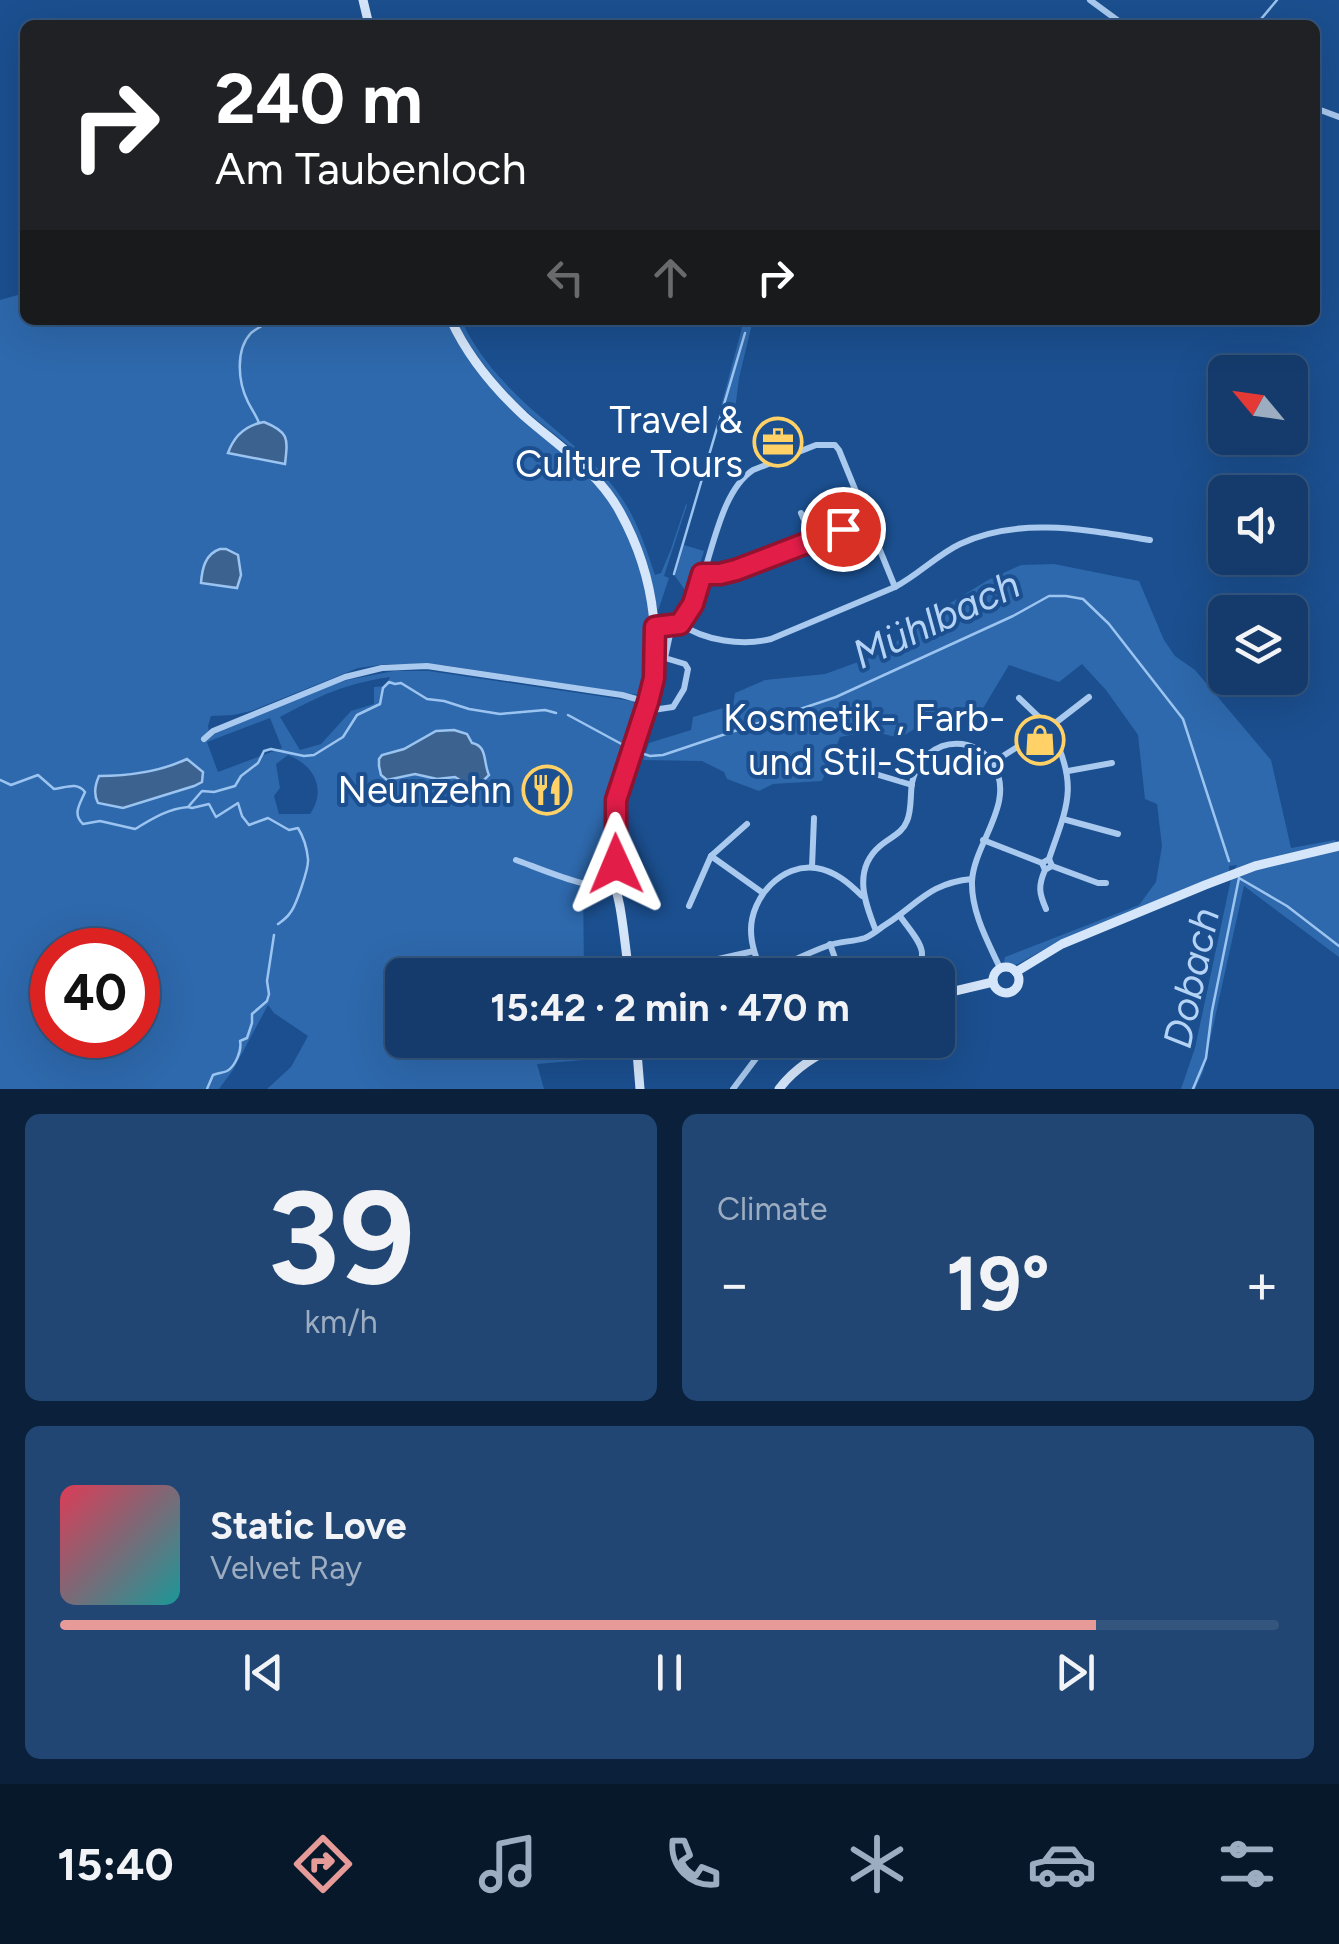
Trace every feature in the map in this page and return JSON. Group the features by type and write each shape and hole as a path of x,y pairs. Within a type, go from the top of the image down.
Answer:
{"street":[{"path":"1090,0 1117,20"},
{"path":"454,325 477,365 500,392 578,460 618,508 641,557 655,627 654,678 609,832 608,861 626,958"},
{"path":"204,739 213,731 312,690 362,671 382,668 427,666 622,695 647,707 673,707 684,689 688,669 685,664 665,658 676,624 693,604 724,510 744,475 816,445 835,445 840,450 895,586"},
{"path":"801,513 813,540"},
{"path":"702,574 736,570 867,520"},
{"path":"655,627 676,624 690,631 753,643 771,639 912,578 954,547 1003,530 1054,527 1150,540"},
{"path":"1019,698 1049,727 1068,771 1063,819 1038,890 1046,910"},
{"path":"992,763 1089,698"},
{"path":"847,881 856,880 873,853 905,826 915,772 925,757 948,745 976,749 992,763 1000,786 1000,797 972,878 974,906 1000,968"},
{"path":"1068,771 1112,762"},
{"path":"863,765 872,773 912,786"},
{"path":"812,867 814,818"},
{"path":"1063,819 1118,834"},
{"path":"689,906 711,856 746,824"},
{"path":"983,840 1106,883"},
{"path":"1016,972 1062,944 1255,866 1339,846"},
{"path":"711,856 764,893"},
{"path":"516,860 593,886 615,884"},
{"path":"757,958 752,916 764,893 782,875 812,867 828,871 847,881 863,897"},
{"path":"864,870 863,897 876,931"},
{"path":"800,958 830,944 867,938 941,885 972,878"},
{"path":"900,916 922,949 922,958"},
{"path":"830,944 835,958"},
{"path":"723,958 754,951"},
{"path":"1009,967 1016,972 1019,982 1012,991 1001,992 993,982 1000,968 1009,967"},
{"path":"955,991 993,982"},
{"path":"637,1058 640,1089"},
{"path":"732,1089 756,1058"},
{"path":"779,1089 795,1069 811,1058"}],"shaded area":[{"path":"20,294 20,325 449,325 477,367 600,489 628,536 645,586 649,665 645,692 639,695 442,665 387,664 358,668 251,711 211,716 208,726 209,733 342,681 394,671 429,671 632,701 639,706 608,810 606,870 591,874 591,880 583,878 584,958 385,958 385,1058 583,1060 537,1064 544,1089 267,1089 291,1067 308,1036 268,1005 219,1089 0,1089 0,300","holes":["239,434 287,441 285,463 228,452","390,677 386,686 374,687 374,704 351,711 321,744 300,750 280,717 359,683","270,718 282,748 218,772 207,742","436,731 463,732 482,751 489,775 478,786 455,777 437,779 415,774 387,780 379,766 388,752 404,749","288,755 305,765 315,779 317,796 310,814 279,814 274,796 280,788 276,764","187,759 202,782 123,808 100,776 166,767"]},
{"path":"458,325 464,325 505,383 609,481 632,515 655,575 661,573 687,505 664,576 669,578 658,611 640,550 612,494 578,454 505,390"},
{"path":"743,325 752,325 734,418 719,414"},
{"path":"264,422 285,437 285,464 228,453 242,432"},
{"path":"684,545 704,551 691,592 687,593 675,576"},
{"path":"220,549 238,555 241,575 237,588 201,583 208,558"},
{"path":"1054,564 1139,581 1175,656 1195,670 1208,685 1208,695 1216,695 1271,760 1291,848 1335,840 1337,844 1257,861 1234,870 1237,865 1229,866 1229,872 1061,940 1014,966 1004,962 1005,957 1139,905 1156,882 1162,846 1157,804 1145,799 1138,735 1082,664 1059,682 1009,665 982,710 933,717 900,738 871,731 840,737 822,781 773,784 759,791 727,779 724,772 702,761 643,760 649,743 691,730 693,717 733,705 735,693 765,680 825,674 880,654 934,613 1021,565"},
{"path":"436,731 467,734 483,751 489,775 478,786 455,777 437,779 415,774 387,780 381,775 382,755 404,749"},
{"path":"187,759 203,772 202,782 123,808 98,803 95,790 99,776 144,772"},
{"path":"1339,849 1339,957 1244,886 1203,1072 1195,1089 1181,1089 1195,1048 1231,879"}],"waterway":[{"path":"1260,20 1277,0"},
{"path":"259,423 242,385 240,357 246,340 263,325"},
{"path":"674,574 745,333"},
{"name":"Mühlbach","path":"638,752 663,755 836,697 1049,596 1083,599 1109,624 1183,719 1229,861"},
{"name":"Mühlbach","path":"0,780 11,785 38,775 54,789 78,787 85,792 77,813 83,824 100,821 135,829 166,812 188,807 202,791 235,786 258,763 264,751 314,755 343,737 357,715 380,704 383,688 389,682 401,683 427,699 469,709 500,714 545,710 556,713"},
{"name":"Mühlbach","path":"568,715 627,747"},
{"path":"188,807 209,804 216,817 238,803 249,825 268,818 289,830 298,828 307,851 306,870 293,909 278,924"},
{"name":"Dobach","path":"1193,1089 1206,1058 1239,878 1287,906 1339,946"},
{"path":"207,1089 213,1075 233,1065 240,1041 247,1038 252,1014 267,1001 274,935"}],"place":[{"name":"Travel & Culture Tours","path":"778,442"},
{"name":"Kosmetik-, Farb- und Stil-Studio","path":"1040,740"},
{"name":"Neunzehn","path":"547,790"}],"route":[{"path":"616,864 616,800 654,678 655,627 680,624 693,604 702,574 736,570 843,529"}]}
